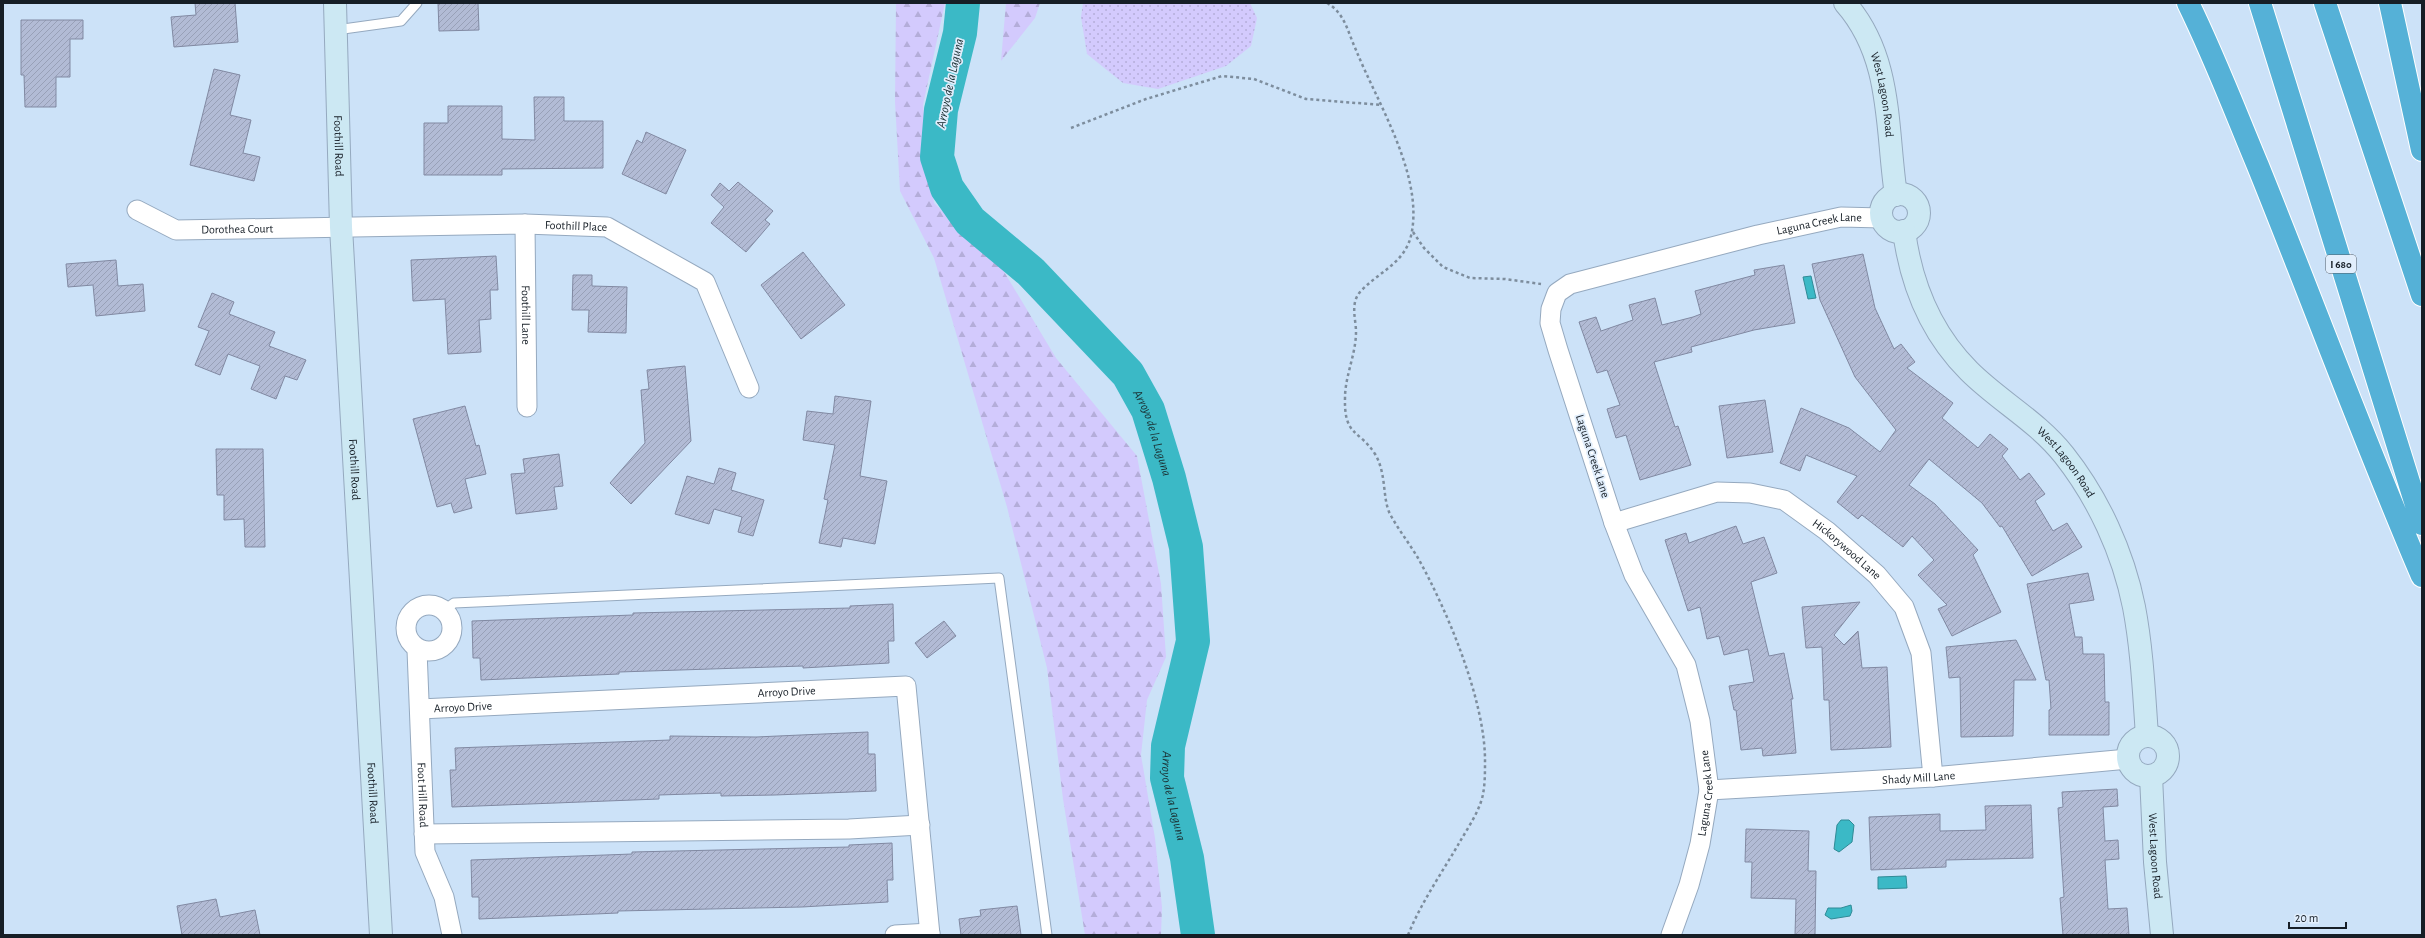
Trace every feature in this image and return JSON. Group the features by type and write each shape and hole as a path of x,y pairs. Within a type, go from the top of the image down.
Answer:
{"highway":[{"path":"2188,3 2207,42 2377,471 2422,576"},
{"name":"I 680","path":"2260,3 2422,524"},
{"path":"2325,3 2422,295"},
{"path":"2390,3 2422,150"}],"street":[{"name":"Foothill Road","path":"335,3 341,226 382,935"},
{"name":"West Lagoon Road","path":"1845,3 1854,12 1874,52 1887,96 1896,194"},
{"path":"1896,194 1910,197 1917,205 1919,213 1912,227 1904,231 1891,230 1882,218 1881,208 1884,202 1896,194"},
{"name":"Dorothea Court","path":"137,210 176,230 341,226"},
{"name":"Laguna Creek Lane","path":"1671,935 1693,872 1709,790 1700,721 1686,665 1634,575 1614,523 1550,323 1550,309 1557,293 1570,284 1594,276 1758,235 1841,217 1882,218"},
{"name":"Foothill Place","path":"341,226 525,224 607,227 705,282 749,388"},
{"name":"Foothill Lane","path":"525,224 527,407"},
{"name":"West Lagoon Road","path":"1904,231 1907,256 1920,299 1940,336 1969,371 2036,425 2063,454 2089,491 2109,529 2123,566 2134,606 2147,736"},
{"name":"Hickorywood Lane","path":"1614,523 1717,492 1750,493 1784,500 1827,531 1877,575 1904,607 1920,653 1933,777"},
{"path":"419,606 438,606 443,611 451,619 451,637 448,642 438,650 417,650 406,638 406,619 419,606"},
{"name":"Foot Hill Road","path":"417,650 425,852 444,897 452,935"},
{"name":"Arroyo Drive","path":"420,709 906,686 930,934"},
{"path":"2147,736 2162,741 2166,746 2169,756 2164,770 2151,776 2136,773 2128,759 2130,746 2137,739 2147,736"},
{"name":"Shady Mill Lane","path":"1709,790 1933,777 2128,759"},
{"name":"West Lagoon Road","path":"2151,776 2155,862 2162,935"},
{"path":"424,834 849,829 920,825"},
{"path":"896,935 930,934"}],"lane":[{"path":"336,30 401,21 417,3"},
{"path":"443,611 454,603 999,578 1047,935"}],"path":[{"path":"1327,3 1335,7 1347,26 1356,50 1382,106 1399,150 1412,195 1412,232 1401,258 1359,293 1354,309 1356,333 1345,397 1348,427 1375,454 1385,480 1389,511 1439,597 1467,669 1479,716 1485,760 1483,795 1471,824 1415,918 1408,935"},
{"path":"1071,128 1146,99 1222,76 1254,79 1306,99 1382,106"},
{"path":"1412,232 1424,248 1443,267 1470,278 1505,279 1546,285 1557,293"}],"green space":[{"path":"896,3 945,3 923,105 934,203 1003,270 1056,358 1137,456 1161,584 1166,657 1147,700 1141,755 1155,838 1162,907 1161,935 1085,935 1063,799 1047,668 1007,507 934,258 900,191 895,102"},
{"path":"1006,3 1040,3 1035,18 1001,61"},
{"path":"1083,3 1250,3 1257,18 1251,46 1226,66 1158,89 1123,83 1087,54 1081,17"}],"water":[{"path":"1811,276 1816,298 1808,299 1803,277"},
{"path":"1841,820 1849,820 1854,825 1852,842 1839,852 1834,849 1837,825"},
{"path":"1906,876 1907,888 1878,889 1878,877"},
{"path":"1851,905 1852,911 1850,916 1831,919 1825,915 1828,908 1841,908"}],"building":[{"path":"195,3 235,3 238,42 174,47 171,17 196,15"},
{"path":"438,3 478,3 479,30 439,31"},
{"path":"21,20 83,20 83,39 70,39 70,77 56,77 56,107 25,107 24,75 21,75"},
{"path":"214,69 240,75 230,115 251,120 243,153 260,157 254,181 190,165"},
{"path":"534,97 564,97 564,121 603,121 603,168 502,169 502,175 424,175 424,123 448,123 448,106 502,106 502,139 535,140"},
{"path":"646,132 686,150 666,194 622,174 637,140 642,143"},
{"path":"738,182 773,211 765,220 770,224 746,252 711,223 724,207 711,195 720,183 729,191"},
{"path":"803,252 845,305 801,339 761,285"},
{"path":"1863,254 1875,308 1894,349 1901,344 1915,362 1907,368 1953,403 1942,418 1978,448 1990,434 2008,449 2002,456 2020,480 2029,473 2045,494 2035,501 2053,531 2067,523 2082,547 2032,576 2002,526 2000,527 1982,503 1929,459 1909,485 1935,504 1978,550 1973,555 2001,612 1952,636 1938,609 1947,605 1918,575 1934,560 1912,536 1903,547 1862,515 1858,519 1837,502 1857,476 1806,455 1800,471 1780,463 1801,408 1849,428 1880,452 1896,430 1855,377 1820,300 1812,264"},
{"path":"496,256 498,290 490,290 491,319 479,320 481,352 448,354 445,299 413,301 411,260"},
{"path":"116,260 118,286 143,284 145,311 96,316 93,285 68,287 66,264"},
{"path":"1784,265 1795,323 1754,330 1691,347 1692,352 1654,362 1675,427 1678,426 1691,465 1640,480 1626,435 1616,438 1607,409 1620,405 1607,370 1597,373 1579,322 1596,317 1601,331 1633,320 1629,305 1655,298 1662,325 1693,317 1701,314 1695,291 1755,275 1754,270"},
{"path":"573,275 592,275 592,286 627,287 626,333 588,332 589,310 572,310"},
{"path":"212,293 234,302 229,314 275,332 269,346 306,360 297,380 285,376 276,399 251,389 260,366 228,354 220,375 195,365 209,331 198,327"},
{"path":"685,366 691,441 631,504 610,483 645,443 641,390 649,389 647,370"},
{"path":"835,396 871,401 860,476 887,481 875,544 843,538 841,547 819,543 828,500 824,499 835,445 803,440 807,411 833,414"},
{"path":"1765,400 1773,452 1727,458 1719,406"},
{"path":"465,406 476,446 479,445 486,474 465,479 472,508 454,513 451,503 437,507 413,419"},
{"path":"216,449 263,449 265,547 245,547 244,519 224,520 224,495 217,495"},
{"path":"559,454 563,486 554,487 557,509 516,514 511,474 525,473 523,459"},
{"path":"719,468 736,473 731,490 764,500 753,536 738,532 742,517 714,509 709,524 675,514 687,476 714,484"},
{"path":"1736,526 1743,544 1764,537 1777,573 1751,582 1769,656 1784,653 1793,699 1791,699 1796,753 1763,756 1762,748 1741,750 1736,710 1734,710 1729,686 1754,682 1748,649 1724,655 1719,636 1707,639 1700,607 1688,611 1665,540 1686,533 1689,543"},
{"path":"2088,573 2094,600 2069,604 2075,637 2082,637 2083,654 2104,654 2105,702 2109,702 2109,735 2049,735 2049,710 2051,709 2049,680 2046,680 2027,584"},
{"path":"1860,602 1834,635 1844,645 1858,631 1862,668 1887,667 1891,747 1831,750 1829,700 1824,700 1822,647 1806,648 1802,607"},
{"path":"893,604 894,641 888,641 889,663 803,668 803,666 619,672 619,674 481,680 480,658 473,658 472,621 633,615 633,613 850,608 850,606"},
{"path":"944,621 956,636 927,658 915,643"},
{"path":"2016,640 2036,680 2014,680 2013,736 1961,737 1960,677 1949,678 1946,647"},
{"path":"868,732 868,754 875,754 876,791 721,796 721,793 659,795 659,799 452,807 450,770 456,770 455,748 670,740 670,736 756,737"},
{"path":"2117,789 2118,806 2103,807 2105,841 2118,840 2119,859 2105,860 2108,909 2127,908 2129,935 2063,935 2060,898 2064,897 2058,808 2063,807 2062,792"},
{"path":"2031,805 2033,858 1946,860 1946,867 1871,870 1869,817 1940,814 1940,831 1986,830 1985,806"},
{"path":"1746,829 1809,831 1808,871 1816,871 1815,935 1795,935 1796,899 1751,898 1752,862 1745,862"},
{"path":"892,843 893,880 887,880 888,902 802,907 618,911 618,913 479,919 479,897 472,897 471,860 632,854 632,852 849,847 849,845"},
{"path":"216,899 220,917 255,910 260,935 182,935 177,906"},
{"path":"1017,906 1021,935 961,935 959,919 981,916 980,910"}],"waterway":[{"name":"Arroyo de la Laguna","path":"963,3 960,33 941,110 937,157 947,188 970,221 1031,272 1128,374 1148,410 1169,478 1186,547 1193,641 1168,746 1167,778 1187,858 1198,935"}]}
